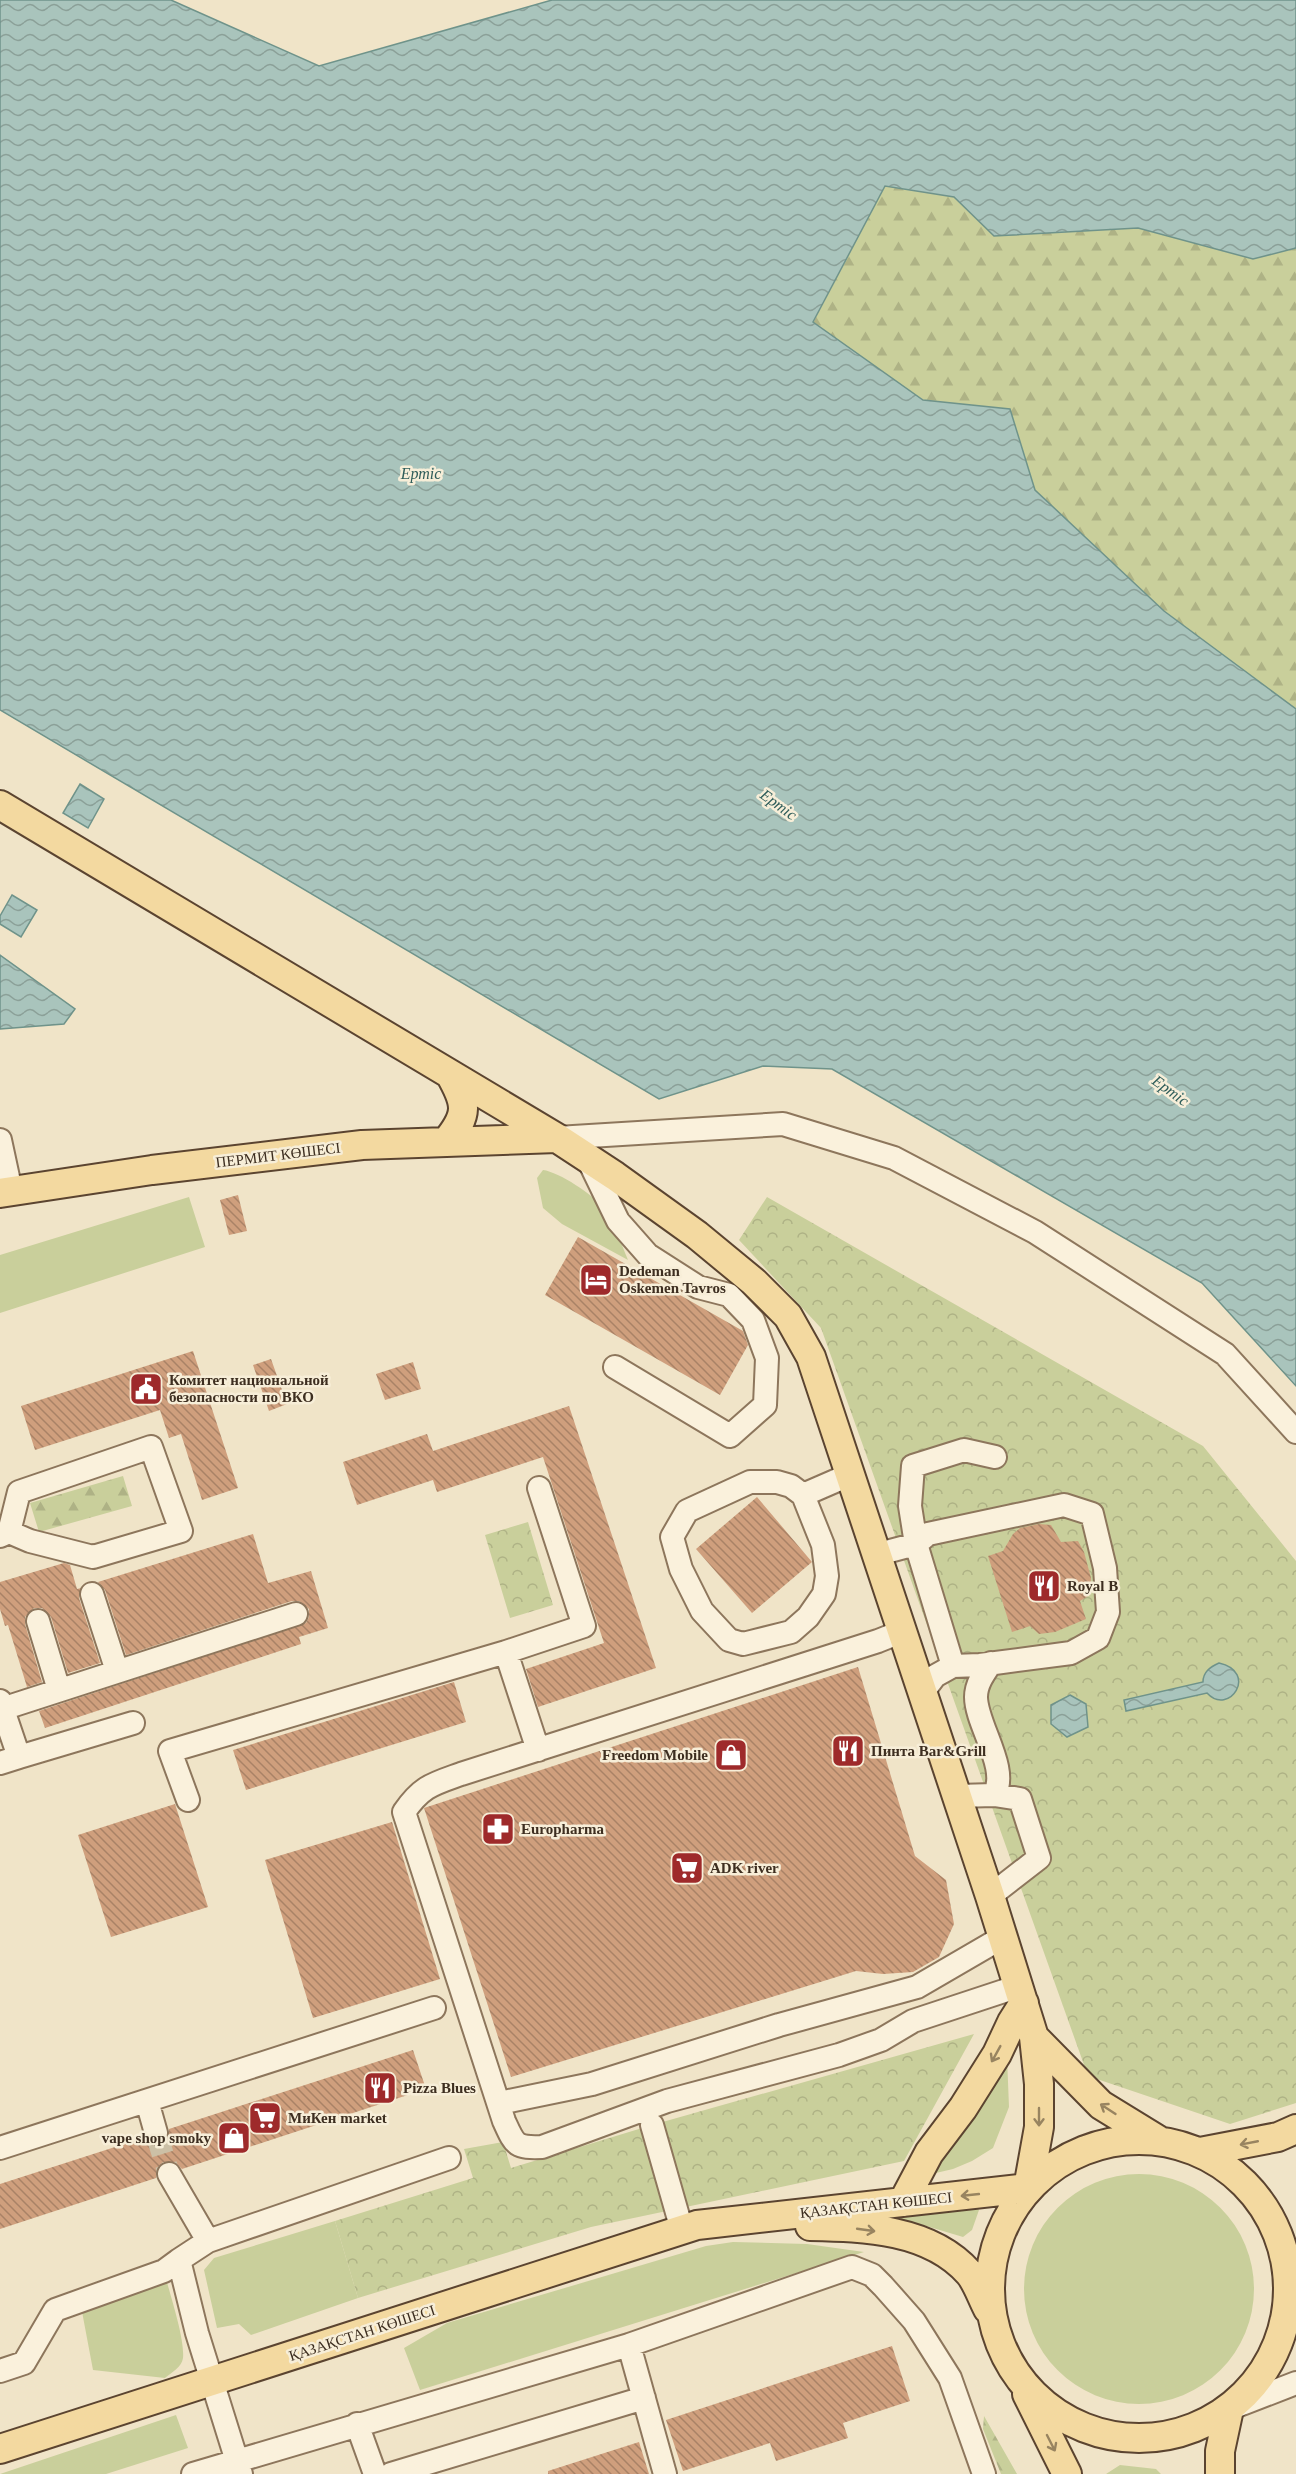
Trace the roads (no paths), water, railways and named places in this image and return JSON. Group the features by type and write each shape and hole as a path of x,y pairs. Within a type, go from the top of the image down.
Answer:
{"main road":[{"path":"0,805 587,1157 697,1235 754,1282 788,1316 811,1358 875,1555 903,1631 1034,2037 1039,2084 1039,2127 1028,2188"},
{"path":"446,1142 461,1121 464,1097 450,1074"},
{"name":"ПЕРМИТ КӨШЕСІ","path":"6,1192 152,1170 362,1145 557,1138"},
{"path":"903,2202 929,2152 969,2099 997,2054 1022,1994"},
{"path":"1016,2374 1033,2394 1054,2411 1077,2425 1129,2438 1155,2438 1182,2432 1206,2423 1229,2409 1253,2386 1271,2360 1283,2330 1292,2293 1284,2253 1272,2221 1254,2193 1229,2169 1200,2152 1158,2140 1101,2105 1034,2037"},
{"path":"1200,2152 1278,2137 1296,2129"},
{"path":"1067,2474 999,2341 992,2318 990,2290 992,2262 1000,2235 1012,2211 1028,2188 1050,2169 1101,2144 1129,2140 1158,2140"},
{"name":"ҚАЗАҚСТАН КӨШЕСІ","path":"0,2449 697,2225 1028,2188"},
{"name":"ҚАЗАҚСТАН КӨШЕСІ","path":"724,2221 842,2227 906,2235 937,2247 970,2273 992,2318"},
{"path":"1220,2474 1220,2451 1229,2409"}],"street":[{"path":"557,1138 783,1124 894,1158 1035,1232 1225,1354 1296,1432"},
{"path":"0,1140 6,1192"},
{"path":"587,1157 618,1221 648,1255 698,1287 729,1295 753,1320 767,1358 765,1405 730,1436 615,1367"},
{"path":"151,1447 181,1531 93,1557 5,1534 19,1492 151,1447"},
{"path":"953,1666 916,1544 910,1506 913,1466 964,1450 995,1457"},
{"path":"803,1495 849,1475"},
{"path":"750,1482 777,1482 790,1486 803,1495 823,1545 827,1576 824,1594 808,1617 792,1632 743,1644 729,1640 702,1611 681,1569 672,1537 687,1511 750,1482"},
{"path":"189,1800 170,1751 506,1653 584,1626 539,1488"},
{"path":"875,1555 916,1544 928,1534 1064,1505 1092,1514 1105,1568 1108,1612 1098,1638 1071,1653 953,1666 935,1676 922,1692"},
{"path":"92,1594 117,1671"},
{"path":"132,1723 10,1760 1,1705 59,1690 296,1614"},
{"path":"38,1621 59,1690"},
{"path":"903,1631 435,1784 416,1795 404,1812 504,2121 513,2141 522,2148 542,2147 667,2101 839,2055 881,2040 913,2021 1022,1994"},
{"path":"506,1653 538,1750"},
{"path":"991,1663 980,1681 976,1698 998,1774 994,1796"},
{"path":"957,1796 1020,1799 1039,1858 990,1896"},
{"path":"499,2103 592,2084 779,2025 917,1987 1003,1937"},
{"path":"0,2148 434,2008"},
{"path":"147,2101 156,2133"},
{"path":"652,2125 682,2230"},
{"path":"0,2371 24,2363 55,2310 164,2271 208,2241 450,2158"},
{"path":"169,2174 208,2241"},
{"path":"179,2260 196,2333 238,2467"},
{"path":"194,2474 238,2467 357,2424 629,2345 852,2267 872,2275 914,2321 950,2378 984,2474"},
{"path":"629,2345 665,2474"},
{"path":"1229,2409 1296,2383"},
{"path":"391,2474 644,2398"},
{"path":"357,2424 375,2474"}],"water":[{"name":"Ертіс","path":"0,0 171,0 319,66 552,0 1296,0 1296,248 1253,259 1138,228 994,236 954,197 885,186 813,322 923,400 1010,409 1035,490 1164,611 1296,709 1296,1386 1202,1283 832,1069 763,1066 659,1099 0,710"},
{"path":"80,784 104,799 88,828 63,813"},
{"path":"12,895 37,910 21,937 0,924 0,916"},
{"path":"0,955 75,1009 64,1024 0,1029"},
{"path":"1219,1663 1231,1668 1237,1675 1239,1683 1231,1696 1224,1700 1215,1699 1207,1693 1126,1711 1124,1700 1203,1682 1208,1670"},
{"path":"1070,1695 1086,1704 1088,1727 1067,1737 1051,1724 1051,1705"}],"tunnel":[{"path":"156,2133 169,2174"}],"place":[{"name":"Dedeman Oskemen Tavros","path":"596,1280"},
{"name":"Комитет национальной безопасности по ВКО","path":"146,1389"},
{"name":"Royal B","path":"1044,1586"},
{"name":"Пинта Bar&Grill","path":"848,1751"},
{"name":"Freedom Mobile","path":"731,1755"},
{"name":"Europharma","path":"498,1829"},
{"name":"ADK river","path":"687,1868"},
{"name":"Pizza Blues","path":"380,2088"},
{"name":"МиКен market","path":"265,2118"},
{"name":"vape shop smoky","path":"234,2138"}]}
